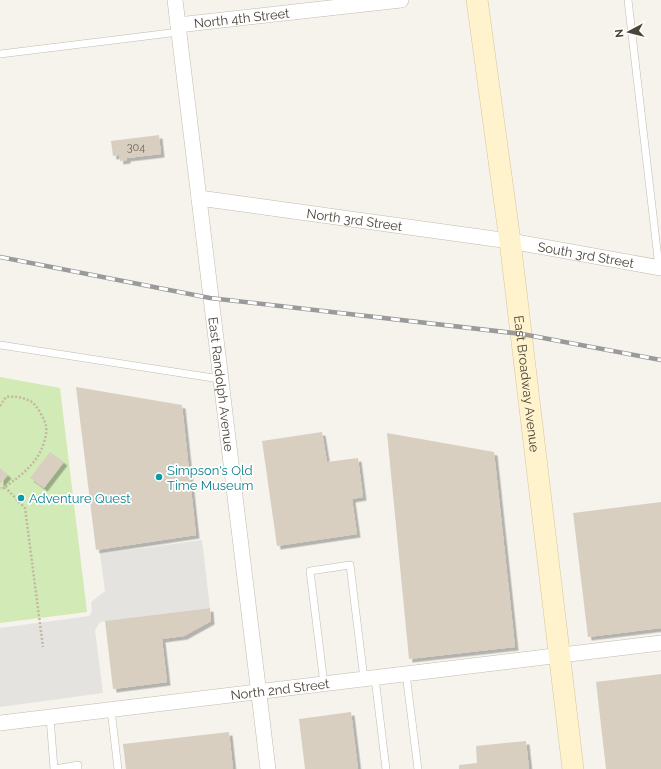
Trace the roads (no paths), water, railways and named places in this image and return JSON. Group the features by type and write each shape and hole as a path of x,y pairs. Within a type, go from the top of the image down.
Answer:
{"main road":[{"name":"East Broadway Avenue","path":"477,0 510,241 573,769"}],"street":[{"name":"East Randolph Avenue","path":"175,0 268,769"},
{"name":"North 4th Street","path":"178,28 401,0"},
{"name":"North 3rd Street","path":"199,198 510,241"},
{"name":"South 3rd Street","path":"510,241 660,267"},
{"name":"North 2nd Street","path":"0,723 661,643"}],"lane":[{"path":"628,0 660,267"},
{"path":"0,54 178,28"},
{"path":"0,345 220,379"},
{"path":"324,684 310,571 350,565 386,769"},
{"path":"406,674 418,769"},
{"path":"111,710 118,769"},
{"path":"50,717 54,769 78,765 78,769"}],"railway":[{"path":"0,257 210,298 522,334 661,360"}],"place":[{"name":"Simpson's Old Time Museum","path":"159,477"},
{"name":"Adventure Quest","path":"21,498"}]}
